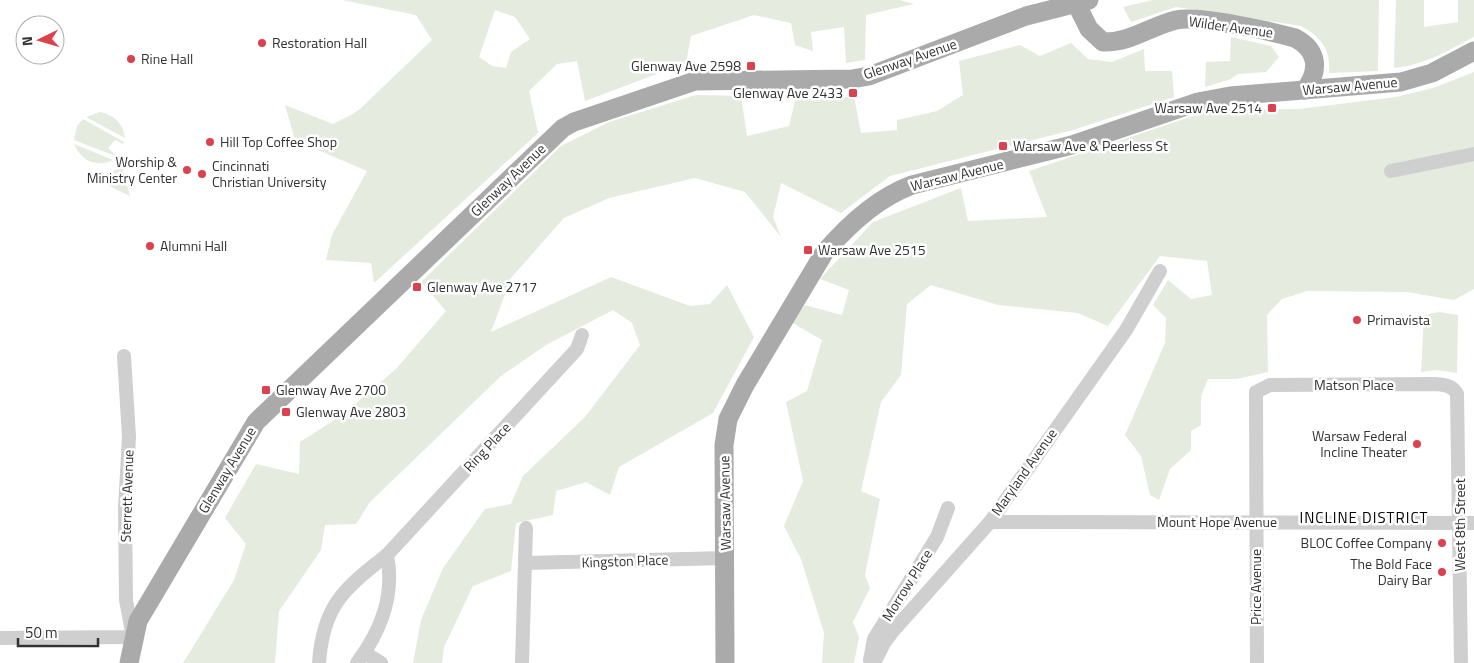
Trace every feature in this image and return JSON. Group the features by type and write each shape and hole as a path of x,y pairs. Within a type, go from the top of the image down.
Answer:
{"main road":[{"name":"Wilder Avenue","path":"1078,1 1089,29 1103,42 1120,42 1166,23 1191,19 1294,38 1304,43 1314,57 1313,75 1305,90"},
{"name":"Glenway Avenue","path":"129,663 133,637 143,611 256,422 563,128 574,122 695,81 843,79 869,76 1026,16 1078,1"},
{"name":"Warsaw Avenue","path":"725,663 724,445 728,419 745,385 824,253 839,235 877,204 897,191 912,185 1072,145 1198,102 1230,96 1401,82 1432,73 1474,52"}],"street":[{"path":"1391,171 1474,154"},
{"name":"Maryland Avenue","path":"874,663 884,643 990,522 1126,330 1160,270"},
{"name":"Ring Place","path":"319,663 320,648 332,608 351,584 387,555 576,349 582,335"},
{"name":"Sterrett Avenue","path":"124,356 129,437 125,508 126,600 133,637"},
{"name":"Matson Place","path":"1256,392 1270,385 1435,384 1454,388"},
{"name":"West 8th Street","path":"1454,388 1458,394 1467,523 1461,663"},
{"name":"Price Avenue","path":"1256,392 1256,663"},
{"name":"Morrow Place","path":"870,663 874,639 937,537 948,508"},
{"name":"Mount Hope Avenue","path":"990,522 1467,523"},
{"path":"522,663 526,528"},
{"path":"381,663 361,658 386,611 389,601 390,570 387,555"},
{"name":"Kingston Place","path":"525,563 726,558"},
{"path":"0,638 133,637"}],"shaded area":[{"path":"342,0 900,0 914,4 866,15 865,60 846,63 844,27 811,32 813,51 795,45 791,23 754,15 691,36 686,63 585,101 577,61 557,64 529,91 538,133 374,283 371,263 326,260 332,235 367,171 295,140 285,105 333,124 353,114 432,40 416,15","holes":["495,10 515,17 530,39 511,52 506,68 492,66 479,57"]},
{"path":"1153,0 1379,0 1378,71 1329,73 1326,50 1319,39 1301,26 1176,7 1131,22 1123,7"},
{"path":"1396,0 1424,0 1424,27 1458,22 1458,0 1474,0 1474,37 1426,61 1394,68"},
{"path":"1231,37 1271,46 1279,57 1266,72 1238,74 1231,79 1205,87 1206,62 1230,61"},
{"path":"1071,43 1088,59 1112,62 1144,49 1145,71 1172,71 1174,97 1073,130 890,176 841,213 781,183 773,217 781,237 745,192 695,178 609,198 564,218 511,278 491,332 611,277 690,306 710,304 727,285 754,337 713,413 619,467 610,495 586,482 556,491 553,515 516,523 511,571 473,586 444,647 442,663 413,663 421,620 443,568 485,509 511,504 523,476 585,417 640,345 632,323 613,310 546,345 501,376 370,502 356,524 325,525 321,550 279,611 275,663 183,663 234,580 246,544 225,518 256,464 299,474 300,442 342,415 396,369 446,311 421,282 561,146 609,122 696,95 741,96 747,136 789,126 796,97 854,97 861,133 897,130 897,120 937,111 963,95 959,61 1020,45 1040,56"},
{"path":"1474,72 1474,289 1454,300 1407,292 1307,291 1282,299 1267,315 1268,372 1237,379 1208,379 1201,397 1201,425 1191,431 1191,450 1170,469 1159,500 1150,495 1141,456 1125,435 1165,343 1166,318 1153,305 1168,280 1191,299 1212,295 1207,261 1160,256 1108,326 1078,313 998,305 931,285 907,304 901,375 881,402 861,491 880,499 865,575 870,588 853,622 859,637 854,663 822,663 824,633 801,559 784,526 803,481 786,402 807,391 822,340 791,322 805,305 842,315 849,290 820,279 873,222 961,188 968,221 1047,217 1029,171 1211,110 1299,109 1396,97 1433,88"},
{"path":"100,112 110,115 117,120 125,138 86,117"},
{"path":"83,119 124,142 123,144 115,140 108,148 118,157 74,140 77,126"},
{"path":"74,144 113,160 95,163 85,159"},
{"path":"122,167 130,196 105,184 100,178"},
{"path":"1439,312 1458,315 1457,373 1436,370 1421,372 1424,315"}],"place":[{"name":"Restoration Hall","path":"262,43"},
{"name":"Rine Hall","path":"131,59"},
{"name":"Glenway Ave 2598","path":"751,66"},
{"name":"Glenway Ave 2433","path":"853,93"},
{"name":"Warsaw Ave 2514","path":"1272,108"},
{"name":"Hill Top Coffee Shop","path":"210,142"},
{"name":"Warsaw Ave & Peerless St","path":"1003,146"},
{"name":"Worship & Ministry Center","path":"187,170"},
{"name":"Cincinnati Christian University","path":"202,174"},
{"name":"Alumni Hall","path":"150,246"},
{"name":"Warsaw Ave 2515","path":"808,250"},
{"name":"Glenway Ave 2717","path":"417,287"},
{"name":"Primavista","path":"1357,320"},
{"name":"Glenway Ave 2700","path":"266,390"},
{"name":"Glenway Ave 2803","path":"286,412"},
{"name":"Warsaw Federal Incline Theater","path":"1417,444"},
{"name":"BLOC Coffee Company","path":"1442,543"},
{"name":"The Bold Face Dairy Bar","path":"1442,572"}],"district":[{"name":"INCLINE DISTRICT","path":"1364,518"}]}
